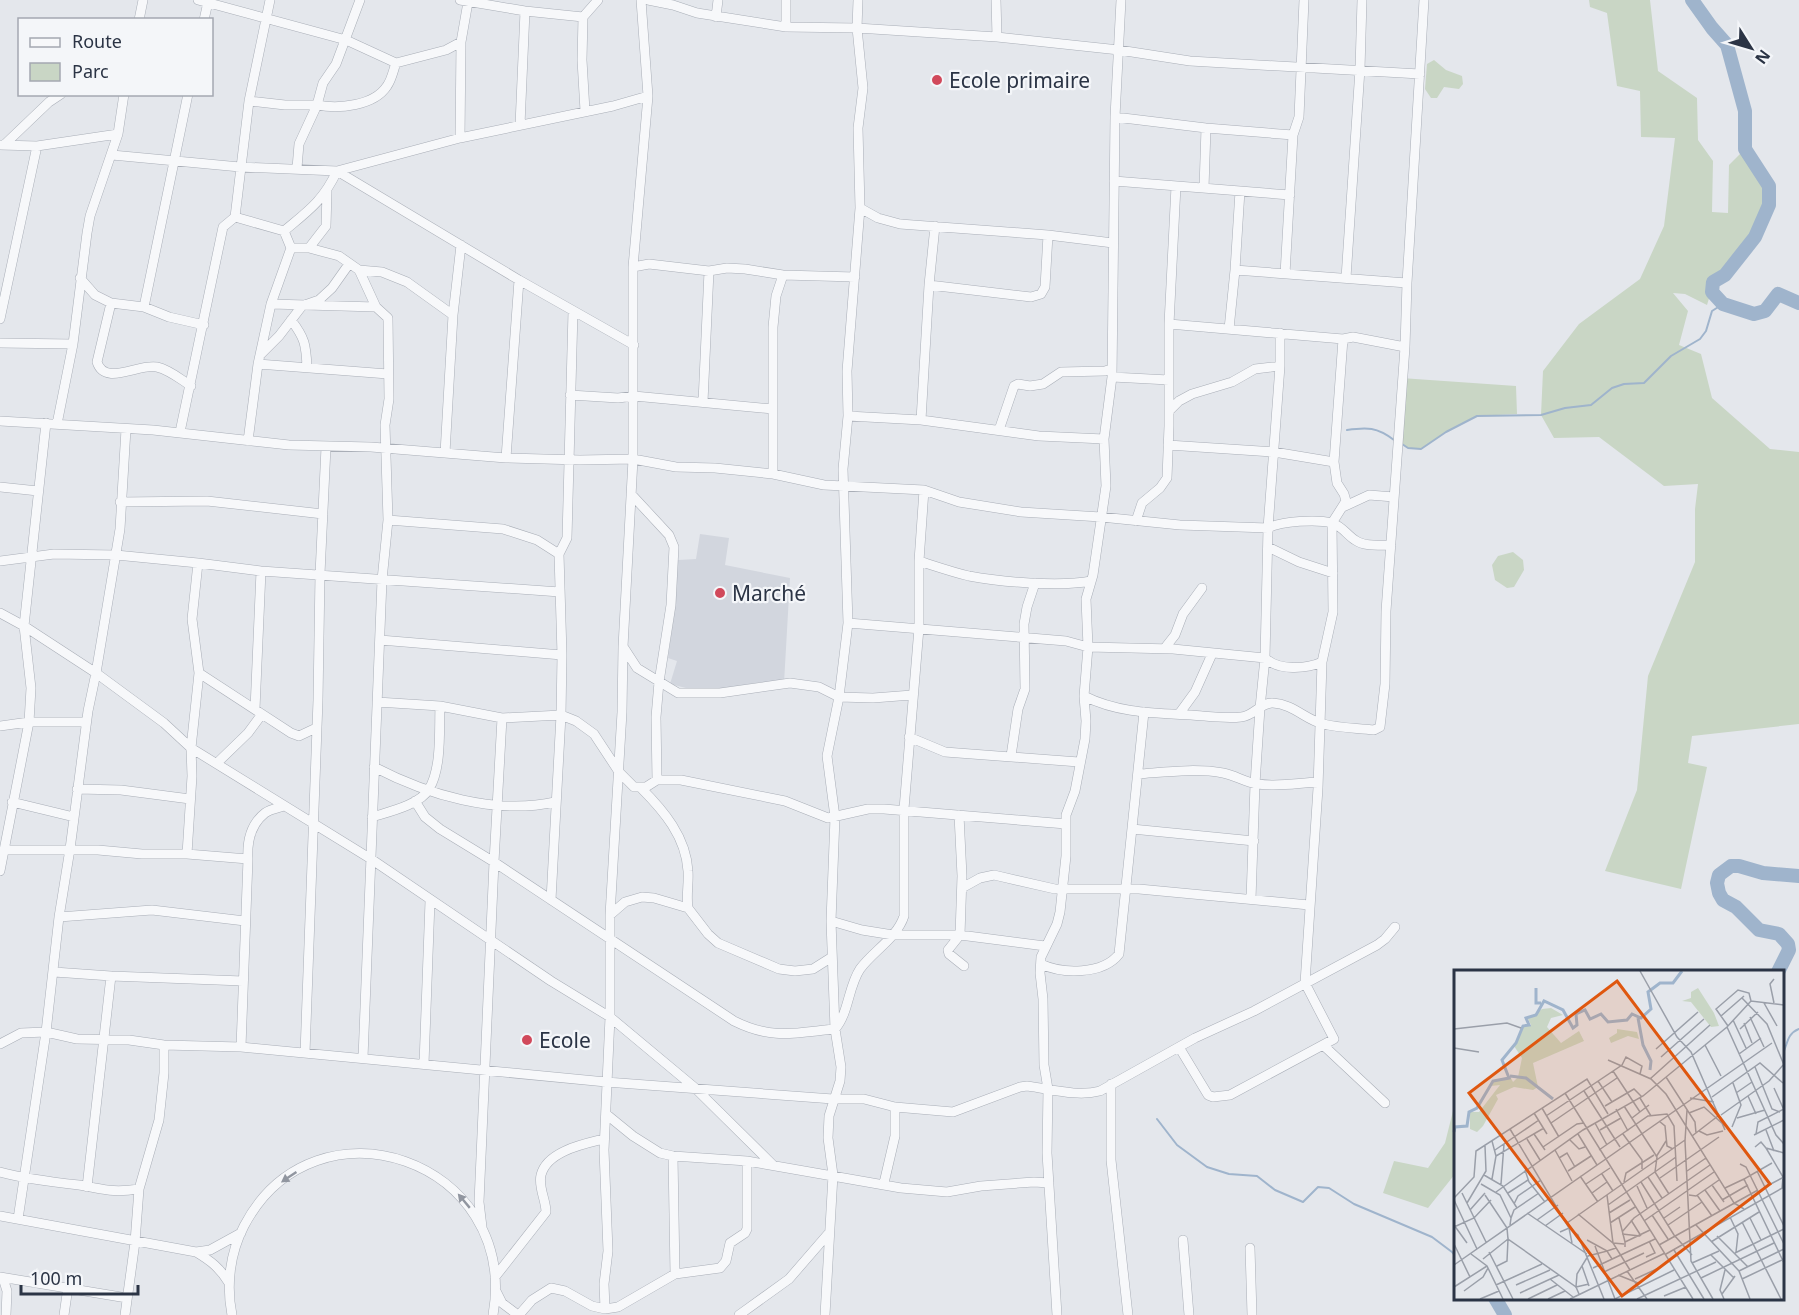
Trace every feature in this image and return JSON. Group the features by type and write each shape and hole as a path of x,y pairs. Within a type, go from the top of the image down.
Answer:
{"street":[{"path":"139,18 143,0"},
{"path":"180,432 223,227 235,216 249,101 270,0"},
{"path":"297,168 299,144 317,105 323,82 336,64 360,0"},
{"path":"585,111 582,60 583,17 598,0"},
{"path":"605,1309 604,1284 608,1251 604,1139 610,1017 610,915 633,459 633,267 648,96 641,0"},
{"path":"648,0 716,17 786,27 857,28 997,37 1119,50 1190,61 1419,74"},
{"path":"716,17 718,0"},
{"path":"786,0 786,27"},
{"path":"825,1315 833,1175 828,1138 829,1116 840,1081 841,1067 835,1029 831,921 835,817 827,756 839,697 848,623 843,469 848,416 847,370 860,208 858,129 863,88 857,28 858,0"},
{"path":"996,0 997,37"},
{"path":"1057,1315 1047,1153 1048,1089 1044,1065 1041,964 1046,946 1057,924 1064,889 1066,815 1075,791 1085,730 1084,696 1088,647 1086,599 1106,486 1104,439 1112,373 1115,117 1121,0"},
{"path":"1285,274 1293,135 1299,117 1304,0"},
{"path":"1346,278 1360,69 1362,0"},
{"path":"1084,696 1106,706 1144,712 1245,717 1253,714 1266,703 1282,704 1322,724 1374,730 1380,727 1385,684 1386,610 1405,347 1424,0"},
{"path":"204,18 203,1 346,40 396,63 446,50 461,42"},
{"path":"460,138 461,42 464,1 583,17"},
{"path":"520,125 525,11"},
{"path":"249,101 333,108 373,99 389,83 396,63"},
{"path":"2,145 58,96"},
{"path":"57,424 73,344 90,216 118,134 124,96"},
{"path":"144,307 188,96"},
{"path":"112,155 240,167 337,171 460,138 648,96"},
{"path":"1115,117 1293,135"},
{"path":"1204,188 1206,128"},
{"path":"2,145 38,146 118,134"},
{"path":"0,319 38,146"},
{"path":"284,231 315,206 327,191 337,171"},
{"path":"337,171 519,280 634,345"},
{"path":"1114,181 1290,195"},
{"path":"1136,521 1142,503 1160,488 1167,478 1168,324 1176,186"},
{"path":"309,248 327,226 327,191"},
{"path":"1229,329 1240,191"},
{"path":"860,208 878,218 900,224 1048,235 1113,243"},
{"path":"235,216 284,231"},
{"path":"921,420 935,226"},
{"path":"248,441 259,360 271,304 291,248 284,231"},
{"path":"929,285 1031,297 1041,294 1045,287 1048,235"},
{"path":"445,453 453,315 460,245"},
{"path":"291,248 309,248 339,256 359,270 382,272 407,282 453,315"},
{"path":"259,360 302,306 319,300 332,288 349,264"},
{"path":"633,267 649,264 709,271 745,268 783,275 855,277"},
{"path":"359,270 376,307 388,318 389,399 385,425 388,520 382,580 363,1058"},
{"path":"1235,270 1407,283"},
{"path":"703,402 709,271"},
{"path":"773,474 774,327 776,296 783,275"},
{"path":"80,278 95,295 111,303 144,307 168,317 204,325"},
{"path":"506,458 519,280"},
{"path":"111,303 97,362 100,369 104,373 117,374 148,366 156,367 191,386"},
{"path":"271,304 376,307"},
{"path":"551,900 561,715 559,554 567,538 573,311"},
{"path":"291,320 306,344 307,367"},
{"path":"1168,324 1343,339 1353,337 1405,347"},
{"path":"1251,899 1255,784 1265,658 1268,528 1280,366 1280,333"},
{"path":"1179,1047 1208,1095 1213,1097 1230,1095 1334,1039 1305,983 1322,724 1322,662 1332,621 1332,523 1346,501 1337,483 1334,462 1343,339"},
{"path":"0,343 73,344"},
{"path":"259,360 388,374"},
{"path":"1169,411 1179,401 1192,394 1232,382 1255,369 1280,366"},
{"path":"999,430 1014,386 1018,384 1030,386 1043,384 1061,372 1105,371 1169,380"},
{"path":"570,395 618,398 634,396 773,409"},
{"path":"848,416 921,420 1039,436 1104,439"},
{"path":"0,421 180,432 248,441 326,447 387,448 506,458 633,459 676,467 715,468 773,474 824,485 924,490 959,502 1021,512 1180,525 1268,528 1278,523 1288,522 1332,523 1357,541 1374,545 1391,545"},
{"path":"0,871 29,722 31,688 24,626 46,423"},
{"path":"18,1219 46,1032 59,917 86,722 120,529 126,429"},
{"path":"1168,446 1274,452 1334,462"},
{"path":"305,1053 326,447"},
{"path":"0,487 38,491"},
{"path":"835,1029 841,1020 859,970 902,924 905,909 904,810 919,628 919,561 924,490"},
{"path":"631,494 669,535 674,547 671,605 659,682 657,780"},
{"path":"1342,507 1369,495 1394,497"},
{"path":"120,502 207,501 324,514"},
{"path":"388,520 503,530 537,540 559,554"},
{"path":"1268,547 1299,562 1333,573"},
{"path":"0,561 64,553 116,555 198,562 261,571 560,592"},
{"path":"919,561 970,576 1035,583 1091,581"},
{"path":"187,854 192,776 191,748 199,673 192,620 198,562"},
{"path":"217,763 248,733 258,712 261,571"},
{"path":"1011,756 1018,709 1025,688 1023,637 1027,607 1035,583"},
{"path":"1164,649 1175,635 1183,614 1202,588"},
{"path":"0,613 96,673 164,723 191,748 371,859 430,901 610,1017 694,1087 773,1165"},
{"path":"848,623 1066,641 1088,647 1164,649 1265,658 1276,665 1285,667 1313,666 1322,662"},
{"path":"380,640 562,656"},
{"path":"623,647 637,668 678,693 707,694 790,683 831,691 839,697 912,695"},
{"path":"1179,714 1195,692 1212,654"},
{"path":"199,673 283,729 297,735 316,728"},
{"path":"377,702 440,706 502,718 561,715 576,721 594,734 619,772 634,787 641,788 657,780 681,780 798,805 828,818 868,810 904,810 1066,824"},
{"path":"372,816 415,801 429,789 439,751 440,706"},
{"path":"1041,964 1046,967 1073,970 1100,967 1115,959 1119,954 1144,712"},
{"path":"493,1315 495,1277 491,1252 482,1227 479,1202 502,718"},
{"path":"0,726 29,722 86,722"},
{"path":"909,737 945,752 1079,762"},
{"path":"374,767 405,783 461,799 520,807 555,802"},
{"path":"1139,774 1187,771 1223,772 1255,784 1285,786 1291,783 1318,782"},
{"path":"641,788 654,801 682,840 688,868 688,908"},
{"path":"77,789 121,790 190,800"},
{"path":"415,801 425,817 440,829 494,862 712,1007 751,1030 768,1034 835,1029"},
{"path":"12,802 74,817"},
{"path":"241,1047 247,844 252,830 266,813 284,806"},
{"path":"959,815 962,888 960,935 948,950 949,954 963,966"},
{"path":"1132,829 1254,841"},
{"path":"5,850 70,849 248,859"},
{"path":"962,888 981,878 994,875 1036,886 1064,889 1126,889 1309,905"},
{"path":"610,915 626,902 642,897 671,902 688,908 718,943 779,969 795,971 813,969 832,957"},
{"path":"424,1064 430,901"},
{"path":"59,917 152,910 245,921"},
{"path":"831,921 862,930 893,935 960,935 1046,946"},
{"path":"0,1044 21,1033 46,1032 77,1039 241,1047 606,1082 833,1099 864,1099 895,1107 953,1112 1020,1087 1090,1093 1254,1011 1377,945 1395,927"},
{"path":"54,972 243,981"},
{"path":"87,1186 111,976"},
{"path":"125,1315 135,1242 139,1189 159,1120 164,1073 164,1045"},
{"path":"1323,1045 1385,1103"},
{"path":"1111,1084 1111,1160 1128,1315"},
{"path":"884,1184 895,1136 895,1107"},
{"path":"606,1114 650,1147 660,1153 673,1156 747,1161 901,1188 947,1192 981,1186 1049,1183"},
{"path":"495,1277 546,1212 540,1176 546,1164 556,1156 604,1139"},
{"path":"232,1315 229,1284 232,1258 241,1233 262,1200 286,1178 315,1163 353,1154 392,1157 429,1171 459,1195 482,1227"},
{"path":"673,1156 675,1274"},
{"path":"496,1290 502,1303 518,1315 532,1300 551,1288 565,1291 592,1306 605,1309 618,1307 675,1274 720,1268 726,1262 730,1243 745,1233 748,1217 747,1161"},
{"path":"0,1172 23,1178 118,1192 139,1189"},
{"path":"0,1216 196,1252 210,1250 241,1233"},
{"path":"739,1315 789,1279 828,1234"},
{"path":"1183,1240 1189,1315"},
{"path":"1250,1248 1252,1315"},
{"path":"196,1252 214,1263 229,1284"},
{"path":"6,1315 7,1291 2,1278 127,1298"},
{"path":"64,1315 68,1287"}],"shaded area":[{"path":"700,534 729,538 725,565 790,578 784,683 761,682 726,688 694,690 670,684 677,661 668,658 678,560 696,559"}],"green space":[{"path":"1589,0 1650,0 1658,71 1697,98 1698,140 1713,161 1712,212 1728,213 1729,165 1745,149 1766,179 1769,195 1761,223 1743,252 1714,282 1707,305 1685,294 1673,293 1688,311 1679,345 1701,354 1712,398 1770,449 1799,452 1799,724 1692,736 1688,763 1707,767 1681,889 1605,871 1637,790 1648,676 1695,562 1695,509 1698,484 1664,486 1599,437 1554,438 1541,415 1543,371 1579,324 1640,279 1664,226 1675,138 1641,137 1640,91 1617,86 1607,13 1590,7"},
{"path":"1434,60 1446,70 1462,76 1463,84 1459,89 1444,87 1437,98 1431,98 1425,89 1427,64"},
{"path":"1401,378 1516,386 1517,414 1477,416 1446,432 1421,449 1408,448 1397,442"},
{"path":"1513,552 1523,560 1524,570 1514,587 1507,588 1495,580 1492,565 1498,556"},
{"path":"1454,1107 1454,1175 1428,1208 1383,1193 1394,1161 1428,1168 1445,1143"}],"waterway":[{"path":"1692,0 1727,45 1745,111 1745,149 1769,186 1769,205 1755,237 1725,275 1713,282 1712,292 1723,304 1754,314 1765,311 1778,294 1799,303"},
{"path":"1402,444 1408,448 1421,449 1446,432 1477,416 1541,415 1565,408 1591,405 1612,388 1624,384 1644,383 1671,356 1700,339 1706,331 1712,311 1723,304"},
{"path":"1347,430 1372,429 1394,440"},
{"path":"1779,970 1789,950 1788,944 1779,934 1759,930 1736,907 1723,900 1717,883 1719,875 1731,866 1763,873 1799,876"},
{"path":"1784,1050 1789,1037 1799,1029"},
{"path":"1157,1119 1177,1145 1207,1167 1229,1174 1257,1176 1275,1190 1303,1202 1318,1187 1329,1188 1354,1204 1432,1237 1454,1254"},
{"path":"1496,1300 1505,1315"}],"place":[{"name":"Ecole primaire","path":"937,80"},
{"name":"Marché","path":"720,593"},
{"name":"Ecole","path":"527,1040"}]}
